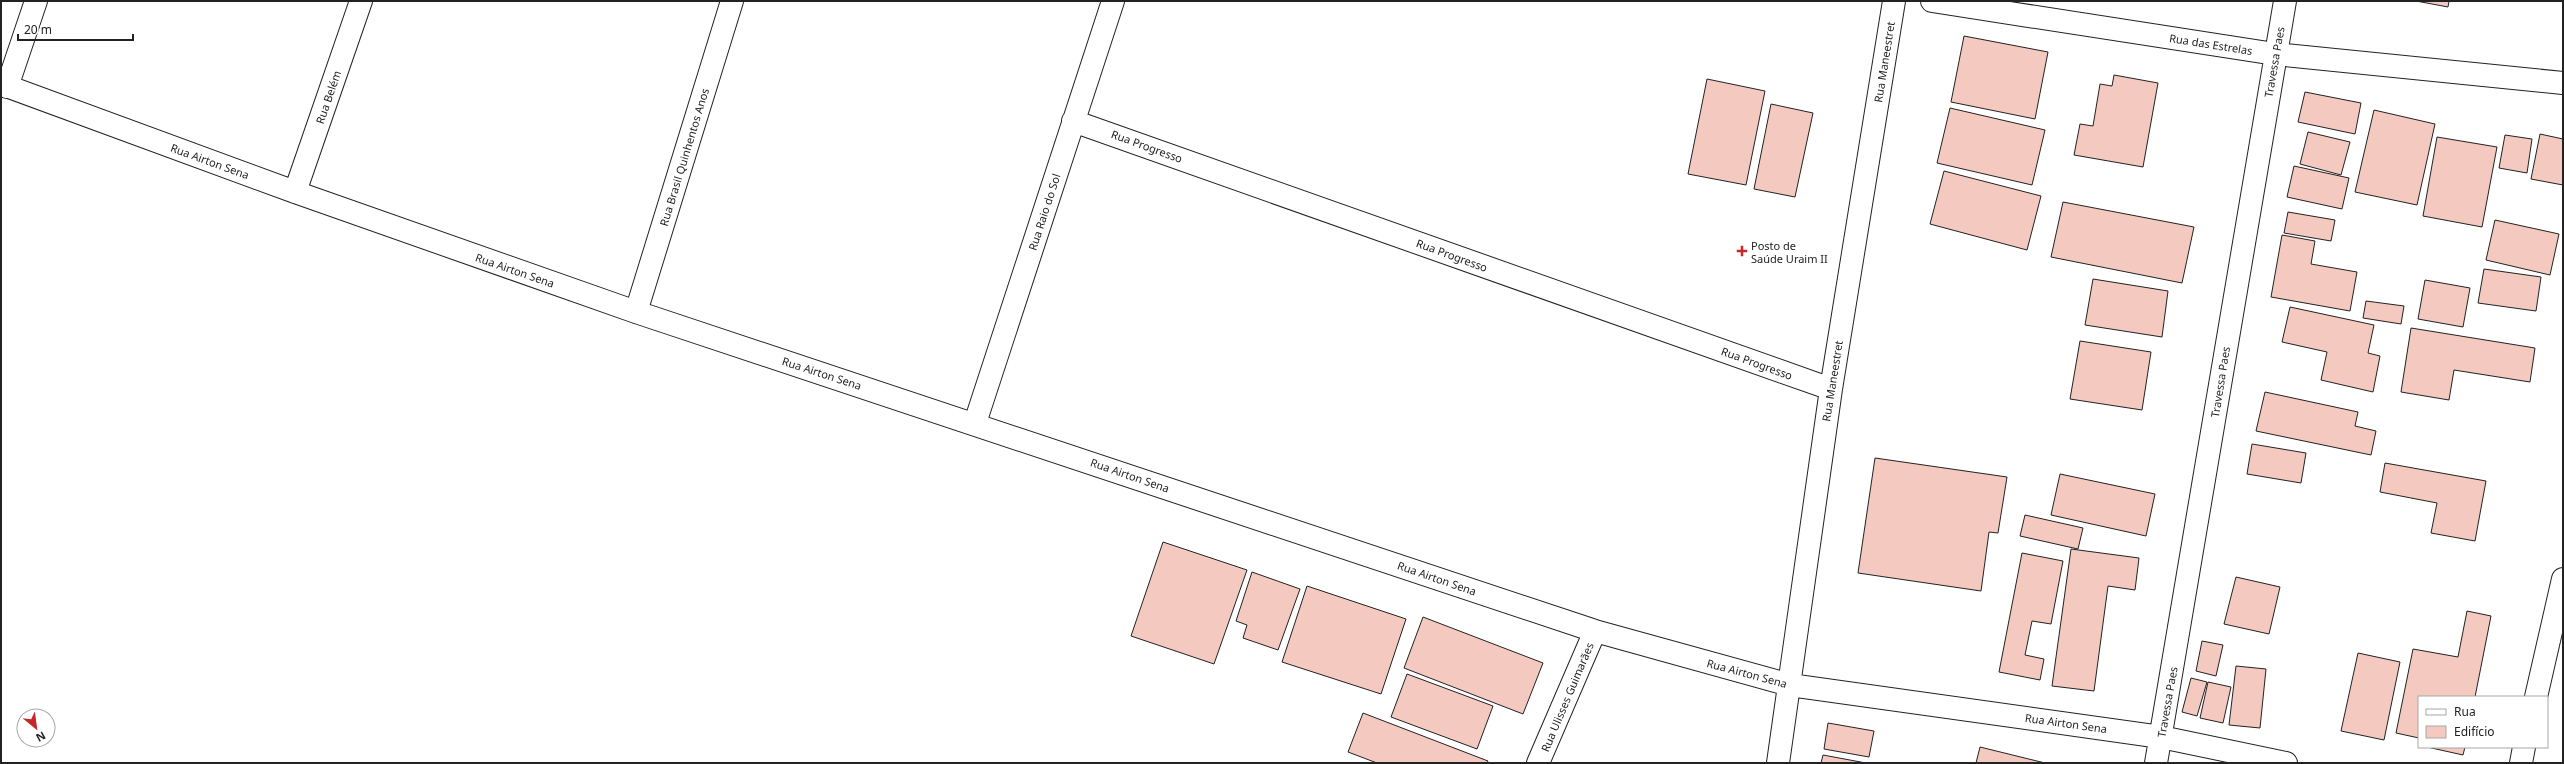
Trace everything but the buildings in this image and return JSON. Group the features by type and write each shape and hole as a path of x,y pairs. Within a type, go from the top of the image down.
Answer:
{"street":[{"path":"4,86 36,1"},
{"name":"Rua Belém","path":"295,192 362,1"},
{"name":"Rua Brasil Quinhentos Anos","path":"636,312 732,1"},
{"name":"Rua Raio do Sol","path":"975,423 1113,1"},
{"name":"Rua Maneestret","path":"1778,763 1831,389 1894,1"},
{"name":"Rua das Estrelas","path":"1932,1 2275,54 2563,83"},
{"name":"Travessa Paes","path":"2156,763 2285,1"},
{"name":"Rua Airton Sena","path":"4,86 295,192 636,312 975,423 1595,632 1790,685 2161,736 2286,763"},
{"name":"Rua Progresso","path":"1073,120 1831,389"},
{"path":"2536,696 2563,580"},
{"name":"Rua Ulisses Guimarães","path":"1538,763 1595,632"},
{"path":"2521,763 2524,748"}],"place":[{"name":"Posto de Saúde Uraim II","path":"1742,251"}]}
